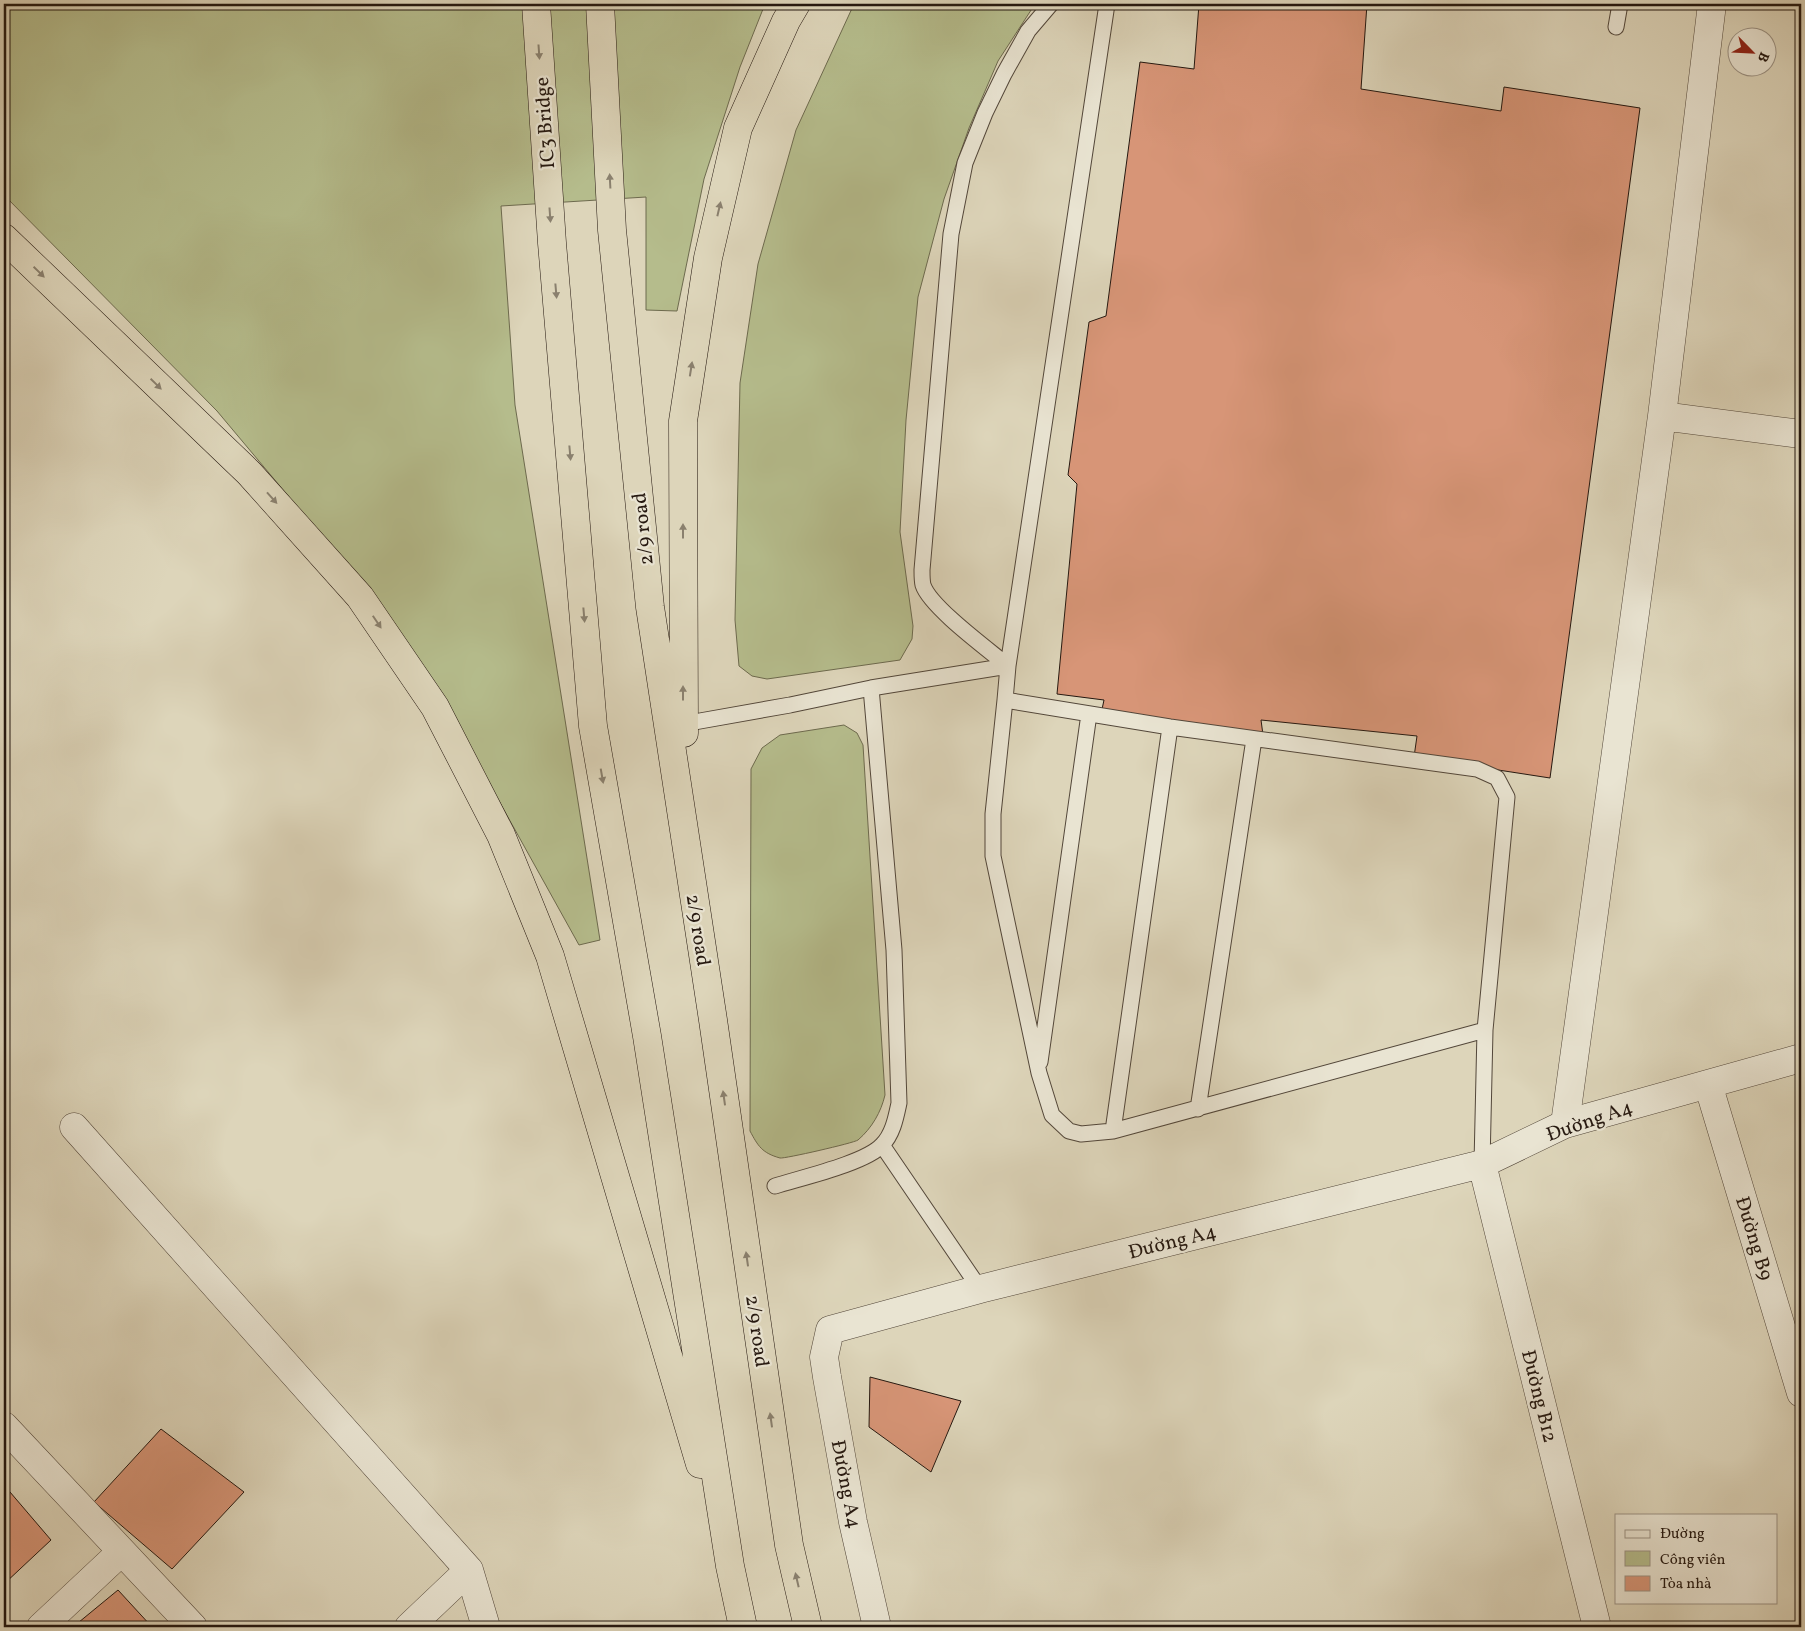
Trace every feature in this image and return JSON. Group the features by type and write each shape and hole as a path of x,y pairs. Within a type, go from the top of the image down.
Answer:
{"highway":[{"name":"IC3 Bridge","path":"536,4 552,243 593,726 648,1036 730,1566"},
{"name":"2/9 road","path":"600,4 612,230 650,607 713,1020 789,1545 808,1627"},
{"path":"713,1020 683,724 683,421 708,258 738,128 786,21 796,4"},
{"path":"5,240 249,472 360,597 434,707 501,836 550,956 730,1566 743,1627"}],"street":[{"path":"1564,1124 1662,416 1712,4"},
{"path":"1662,416 1801,434"},
{"name":"Đường A4","path":"877,1627 853,1522 827,1377 824,1357 830,1330 980,1289 1482,1164 1564,1124 1801,1058"},
{"name":"Đường B9","path":"1708,1084 1801,1393"},
{"path":"74,1126 470,1570 486,1627"},
{"name":"Đường B12","path":"1482,1164 1597,1627"},
{"path":"4,1426 193,1627"},
{"path":"41,1627 121,1552"},
{"path":"409,1627 470,1570"}],"lane":[{"path":"1008,666 955,622 932,600 924,586 922,570 951,234 965,163 985,113 1004,74 1028,31 1051,4"},
{"path":"1107,4 1008,666 992,814 993,856 1039,1073 1052,1115 1069,1131 1080,1134 1113,1131 1485,1030"},
{"path":"1616,27 1620,4"},
{"path":"683,724 872,688 1008,666"},
{"path":"775,1186 863,1158 882,1146 893,1127 899,1103 894,950 872,688"},
{"path":"1005,700 1170,727 1477,769 1497,778 1507,797 1485,1030 1482,1164"},
{"path":"1039,1073 1089,714"},
{"path":"1113,1131 1170,727"},
{"path":"1198,1109 1254,739"},
{"path":"882,1146 980,1289"}],"green space":[{"path":"5,4 765,4 740,67 704,179 677,311 646,310 646,197 501,206 515,405 600,940 579,945 444,702 367,590 217,411 4,195"},
{"path":"854,4 1035,4 998,61 969,128 944,199 918,297 906,420 900,532 913,626 912,639 900,660 767,679 752,676 739,666 735,620 740,383 758,264 796,130"},
{"path":"844,725 857,733 863,745 885,1095 875,1119 858,1140 780,1158 769,1154 761,1148 750,1131 751,769 762,748 780,735"}],"building":[{"path":"1199,4 1367,4 1361,89 1501,111 1504,87 1640,108 1550,778 1414,757 1417,736 1261,720 1263,735 1101,714 1104,700 1057,694 1077,484 1068,475 1089,322 1106,316 1140,62 1194,69"},
{"path":"870,1377 961,1401 931,1472 869,1427"},
{"path":"161,1429 244,1492 172,1569 94,1502"},
{"path":"4,1485 51,1540 4,1584"},
{"path":"118,1590 152,1627 73,1627"}]}
